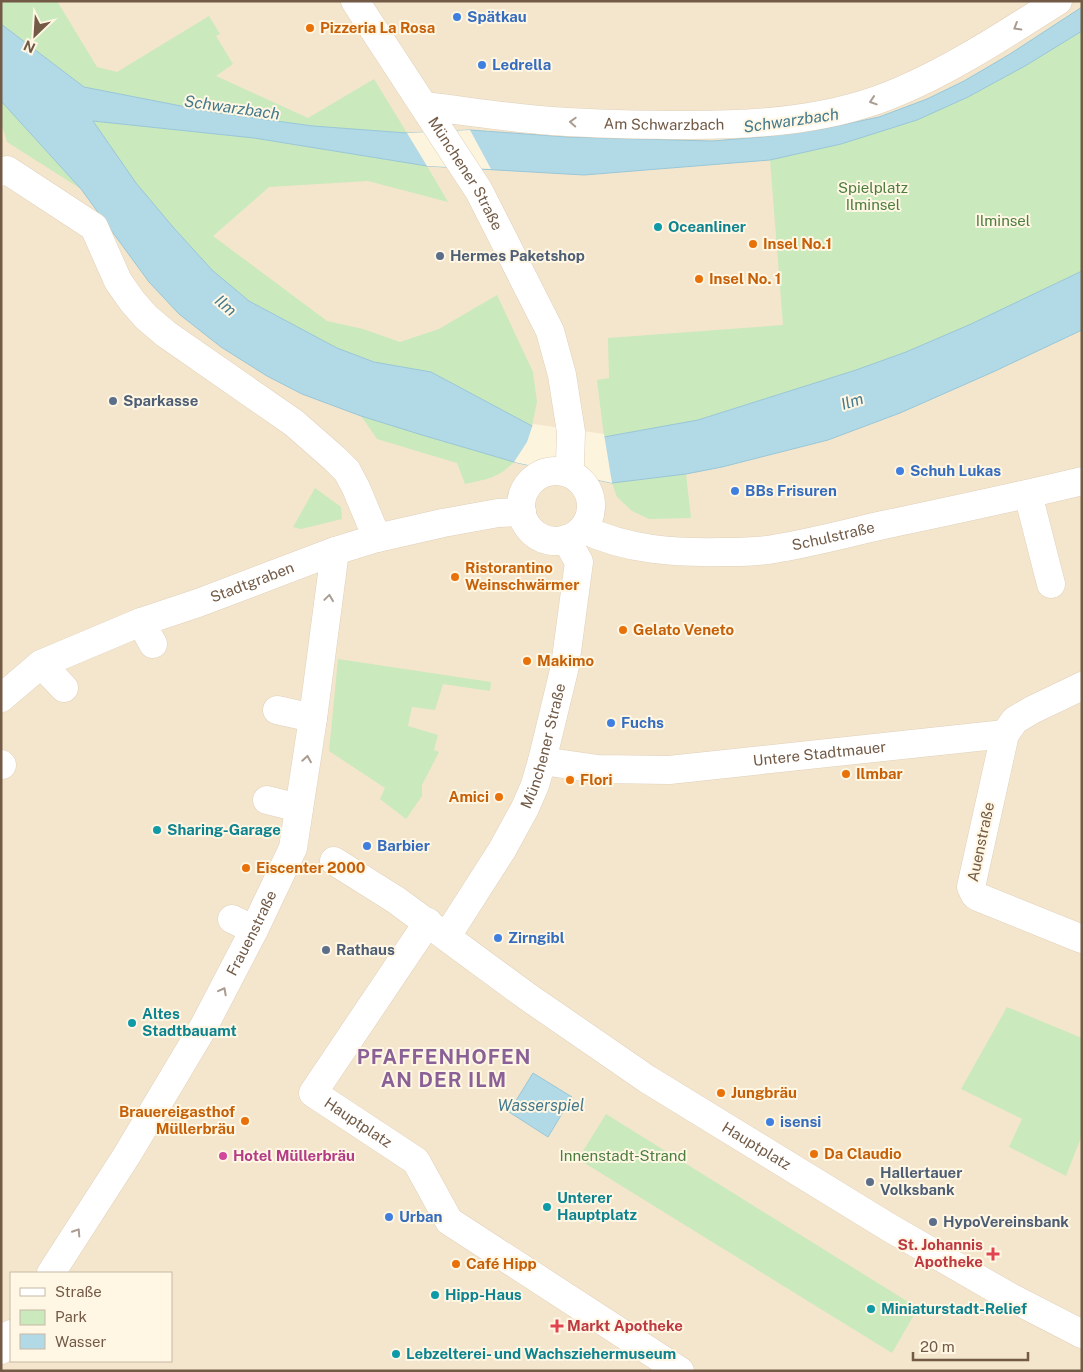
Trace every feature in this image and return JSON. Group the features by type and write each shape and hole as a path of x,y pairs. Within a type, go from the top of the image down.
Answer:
{"street":[{"name":"Münchener Straße","path":"355,1 479,191 550,331 562,375 571,432 568,473"},
{"name":"Am Schwarzbach","path":"424,106 553,121 639,125 730,125 783,120 847,109 900,91 973,53 1058,1"},
{"path":"1,172 7,170 94,227 118,281 146,317 166,334 294,423 335,459 347,471 377,538"},
{"path":"522,512 522,500 525,490 532,480 547,472 568,473 583,484 589,494 591,506 589,518 574,534"},
{"name":"Schulstraße","path":"522,512 525,523 533,532 542,538 554,541 574,534 595,535 632,546 660,550 742,552 778,549 1082,481"},
{"path":"1028,494 1051,584"},
{"name":"Stadtgraben","path":"1,698 40,664 147,633 198,603 335,551 377,538 443,523 522,512"},
{"name":"Münchener Straße","path":"313,1093 437,929 502,850 525,808 535,785 542,761 565,666 579,562 574,534"},
{"name":"Frauenstraße","path":"52,1272 127,1156 204,1026 243,924 293,848 313,718 335,551"},
{"path":"40,664 64,688"},
{"path":"1005,734 1016,720 1024,715 1082,686"},
{"path":"278,710 313,718"},
{"name":"Untere Stadtmauer","path":"542,761 598,769 669,770 1005,734"},
{"name":"Auenstraße","path":"1005,734 972,890 978,897 1082,939"},
{"path":"267,800 299,808"},
{"name":"Hauptplatz","path":"334,861 396,900 528,997 648,1079 890,1228 1010,1297 1082,1334"},
{"name":"Hauptplatz","path":"313,1093 416,1161 449,1220 680,1371"},
{"path":"1,1350 10,1336"}],"shaded area":[{"path":"1,1 1082,1 1082,1371 1,1371"}],"green space":[{"path":"1,1 57,1 97,67 117,72 209,16 220,34 216,36 233,64 216,76 308,118 374,79 407,133 313,126 217,113 84,87 1,24"},
{"name":"Ilminsel","path":"1082,31 1082,271 991,315 906,352 856,370 698,420 604,437 597,380 609,378 608,338 783,325 770,160 841,144 968,97 1025,66"},
{"path":"1,101 81,189 7,142 1,122"},
{"path":"93,121 254,138 427,166 448,202 368,181 269,187 213,236 327,321 363,329 400,342 439,329 497,295 533,372 537,402 532,426 431,372 374,362 337,348 249,301 212,270 173,227 136,183"},
{"path":"361,416 514,462 497,475 465,484 457,463 377,439"},
{"path":"686,474 691,518 649,519 632,511 617,497 612,483"},
{"path":"315,488 341,507 342,519 301,529 293,527"},
{"path":"338,659 491,682 490,691 443,684 435,710 412,707 408,726 438,735 434,750 439,752 422,785 422,796 406,819 380,799 385,788 329,751"},
{"path":"1007,1007 1082,1038 1082,1135 1066,1176 1009,1147 1022,1119 961,1089"},
{"name":"Innenstadt-Strand","path":"606,1114 918,1308 892,1353 578,1159"}],"water":[{"name":"Ilm","path":"1082,7 1082,31 1025,66 968,97 917,120 841,144 770,160 584,175 427,166 254,138 93,121 136,183 173,227 212,270 249,301 337,348 374,362 431,372 532,426 604,437 698,420 856,370 906,352 971,324 1082,271 1082,330 993,372 900,413 828,440 722,467 686,474 612,483 514,462 422,435 361,416 302,394 267,376 221,347 179,314 149,282 81,189 1,101 1,24 84,87 217,113 313,126 407,133 470,130 567,137 712,141 761,137 822,129 879,117 927,99 964,81 1010,54"},
{"name":"Wasserspiel","path":"533,1073 572,1097 548,1137 509,1112"}],"pier":[{"path":"470,130 491,169 427,166 407,133"},
{"path":"533,424 604,434 612,483 514,462 527,442"}],"place":[{"name":"Spätkau","path":"457,17"},
{"name":"Pizzeria La Rosa","path":"310,28"},
{"name":"Ledrella","path":"482,65"},
{"name":"Oceanliner","path":"658,227"},
{"name":"Insel No.1","path":"753,244"},
{"name":"Hermes Paketshop","path":"440,256"},
{"name":"Insel No. 1","path":"699,279"},
{"name":"Sparkasse","path":"113,401"},
{"name":"Schuh Lukas","path":"900,471"},
{"name":"BBs Frisuren","path":"735,491"},
{"name":"Ristorantino Weinschwärmer","path":"455,577"},
{"name":"Gelato Veneto","path":"623,630"},
{"name":"Makimo","path":"527,661"},
{"name":"Fuchs","path":"611,723"},
{"name":"Ilmbar","path":"846,774"},
{"name":"Flori","path":"570,780"},
{"name":"Amici","path":"499,797"},
{"name":"Sharing-Garage","path":"157,830"},
{"name":"Barbier","path":"367,846"},
{"name":"Eiscenter 2000","path":"246,868"},
{"name":"Zirngibl","path":"498,938"},
{"name":"Rathaus","path":"326,950"},
{"name":"Altes Stadtbauamt","path":"132,1023"},
{"name":"Jungbräu","path":"721,1093"},
{"name":"Brauereigasthof Müllerbräu","path":"245,1121"},
{"name":"isensi","path":"770,1122"},
{"name":"Da Claudio","path":"814,1154"},
{"name":"Hotel Müllerbräu","path":"223,1156"},
{"name":"Hallertauer Volksbank","path":"870,1182"},
{"name":"Unterer Hauptplatz","path":"547,1207"},
{"name":"Urban","path":"389,1217"},
{"name":"HypoVereinsbank","path":"933,1222"},
{"name":"St. Johannis Apotheke","path":"993,1254"},
{"name":"Café Hipp","path":"456,1264"},
{"name":"Hipp-Haus","path":"435,1295"},
{"name":"Miniaturstadt-Relief","path":"871,1309"},
{"name":"Markt Apotheke","path":"557,1326"},
{"name":"Lebzelterei- und Wachsziehermuseum","path":"396,1354"}],"district":[{"name":"PFAFFENHOFEN AN DER ILM","path":"444,1068"}],"water label":[{"name":"Schwarzbach","path":"232,107"},
{"name":"Schwarzbach","path":"791,120"}],"park label":[{"name":"Spielplatz Ilminsel","path":"873,196"}]}
